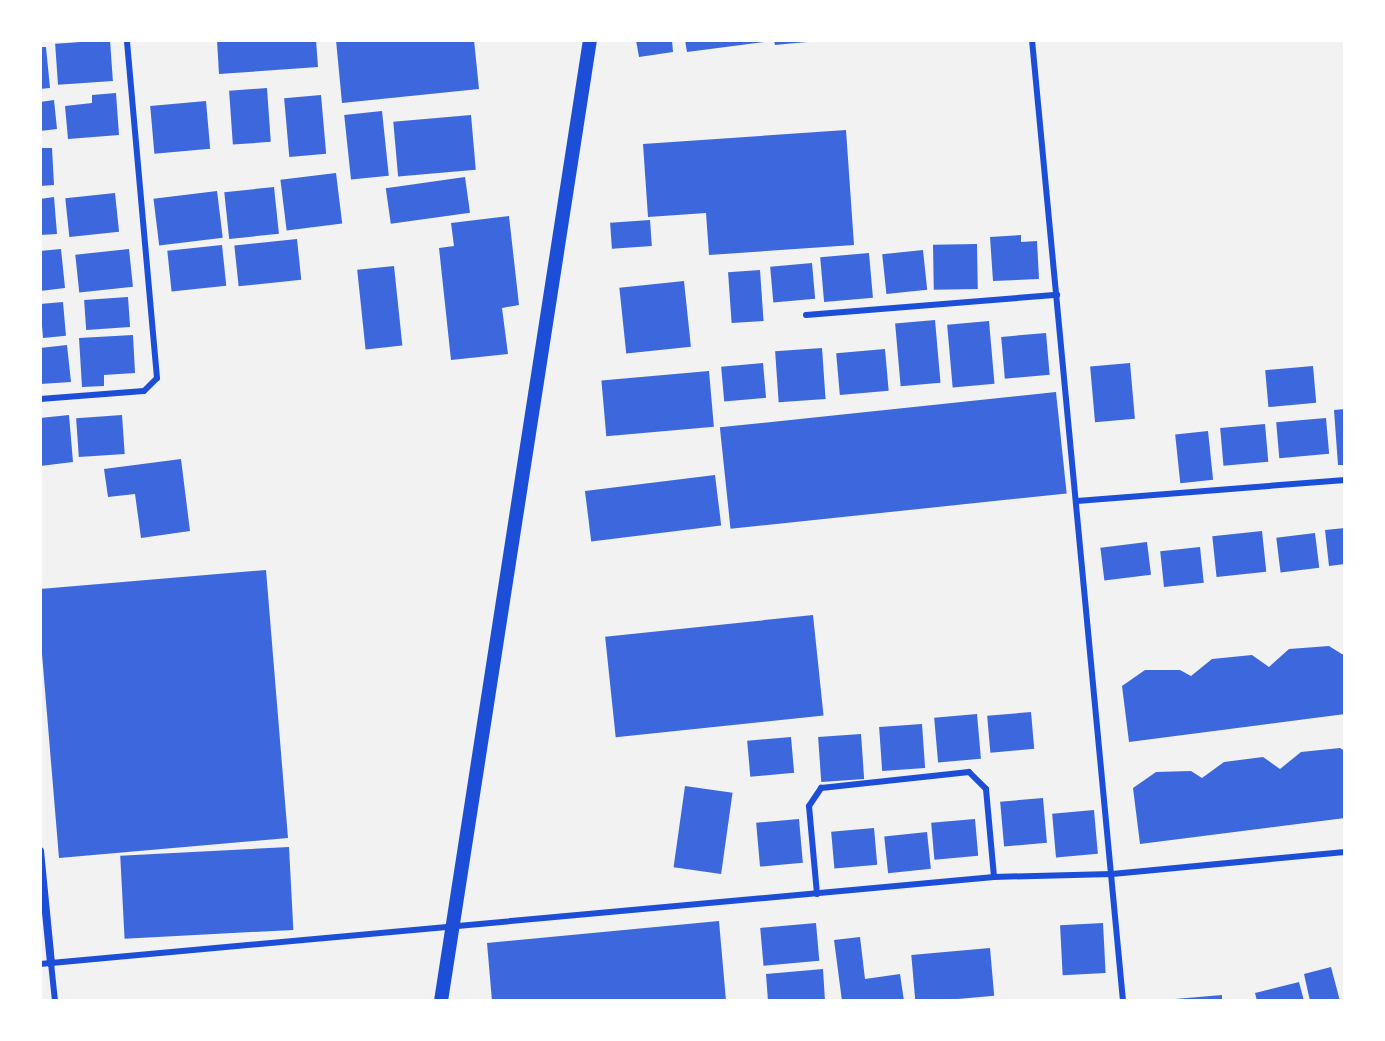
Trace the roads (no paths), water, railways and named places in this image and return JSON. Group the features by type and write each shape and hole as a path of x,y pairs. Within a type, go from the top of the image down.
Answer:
{"street":[{"path":"441,1001 590,40"},
{"path":"40,851 51,963"}],"lane":[{"path":"40,399 144,391 157,378 127,40"},
{"path":"1032,40 1123,1001"},
{"path":"806,315 1057,295"},
{"path":"1077,501 1345,480"},
{"path":"817,894 809,806 821,788 969,772 986,789 994,877"},
{"path":"40,964 994,877 1112,874 1345,852"},
{"path":"51,963 55,1001"}]}
